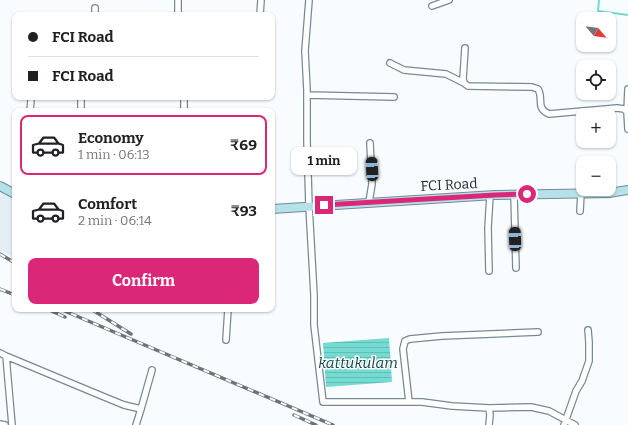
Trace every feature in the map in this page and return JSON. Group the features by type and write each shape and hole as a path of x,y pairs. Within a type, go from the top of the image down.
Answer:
{"street":[{"path":"178,0 178,12"},
{"path":"260,12 261,0"},
{"path":"309,0 305,51 309,206 314,295 314,325 323,402 422,402 452,406 489,408 531,407 550,411 565,422 575,425"},
{"path":"432,6 449,0"},
{"path":"464,83 465,48"},
{"path":"390,63 404,70 446,74 468,86 532,86 538,88 540,92 541,106 544,111 549,114 617,108 624,109 627,112"},
{"path":"628,89 628,129"},
{"path":"307,95 394,97"},
{"path":"30,108 31,100"},
{"path":"369,202 372,184 370,143"},
{"path":"0,186 12,192"},
{"name":"FCI Road","path":"616,192 628,190"},
{"name":"FCI Road","path":"275,208 490,195 576,193"},
{"path":"488,271 490,195"},
{"path":"514,195 516,268"},
{"path":"580,211 581,196"},
{"path":"226,340 228,312"},
{"path":"565,422 589,361 588,330"},
{"path":"409,402 403,349 405,341 410,339 442,336 538,332"},
{"path":"0,354 124,405 141,409"},
{"path":"6,356 12,425"},
{"path":"136,425 152,370"},
{"path":"489,408 489,425"},
{"path":"0,424 5,425"}],"shaded area":[{"path":"0,190 12,195 12,257 0,251"}],"water":[{"name":"kattukulam","path":"389,338 392,382 326,387 323,343"}],"waterway":[{"path":"599,0 598,11 628,15"}],"railway":[{"path":"0,254 12,261"},
{"path":"0,289 12,294"},
{"path":"54,312 65,317"},
{"path":"67,312 333,425"},
{"path":"96,312 131,334"},
{"path":"294,415 316,425"}],"route":[{"path":"324,205 527,194"}]}
